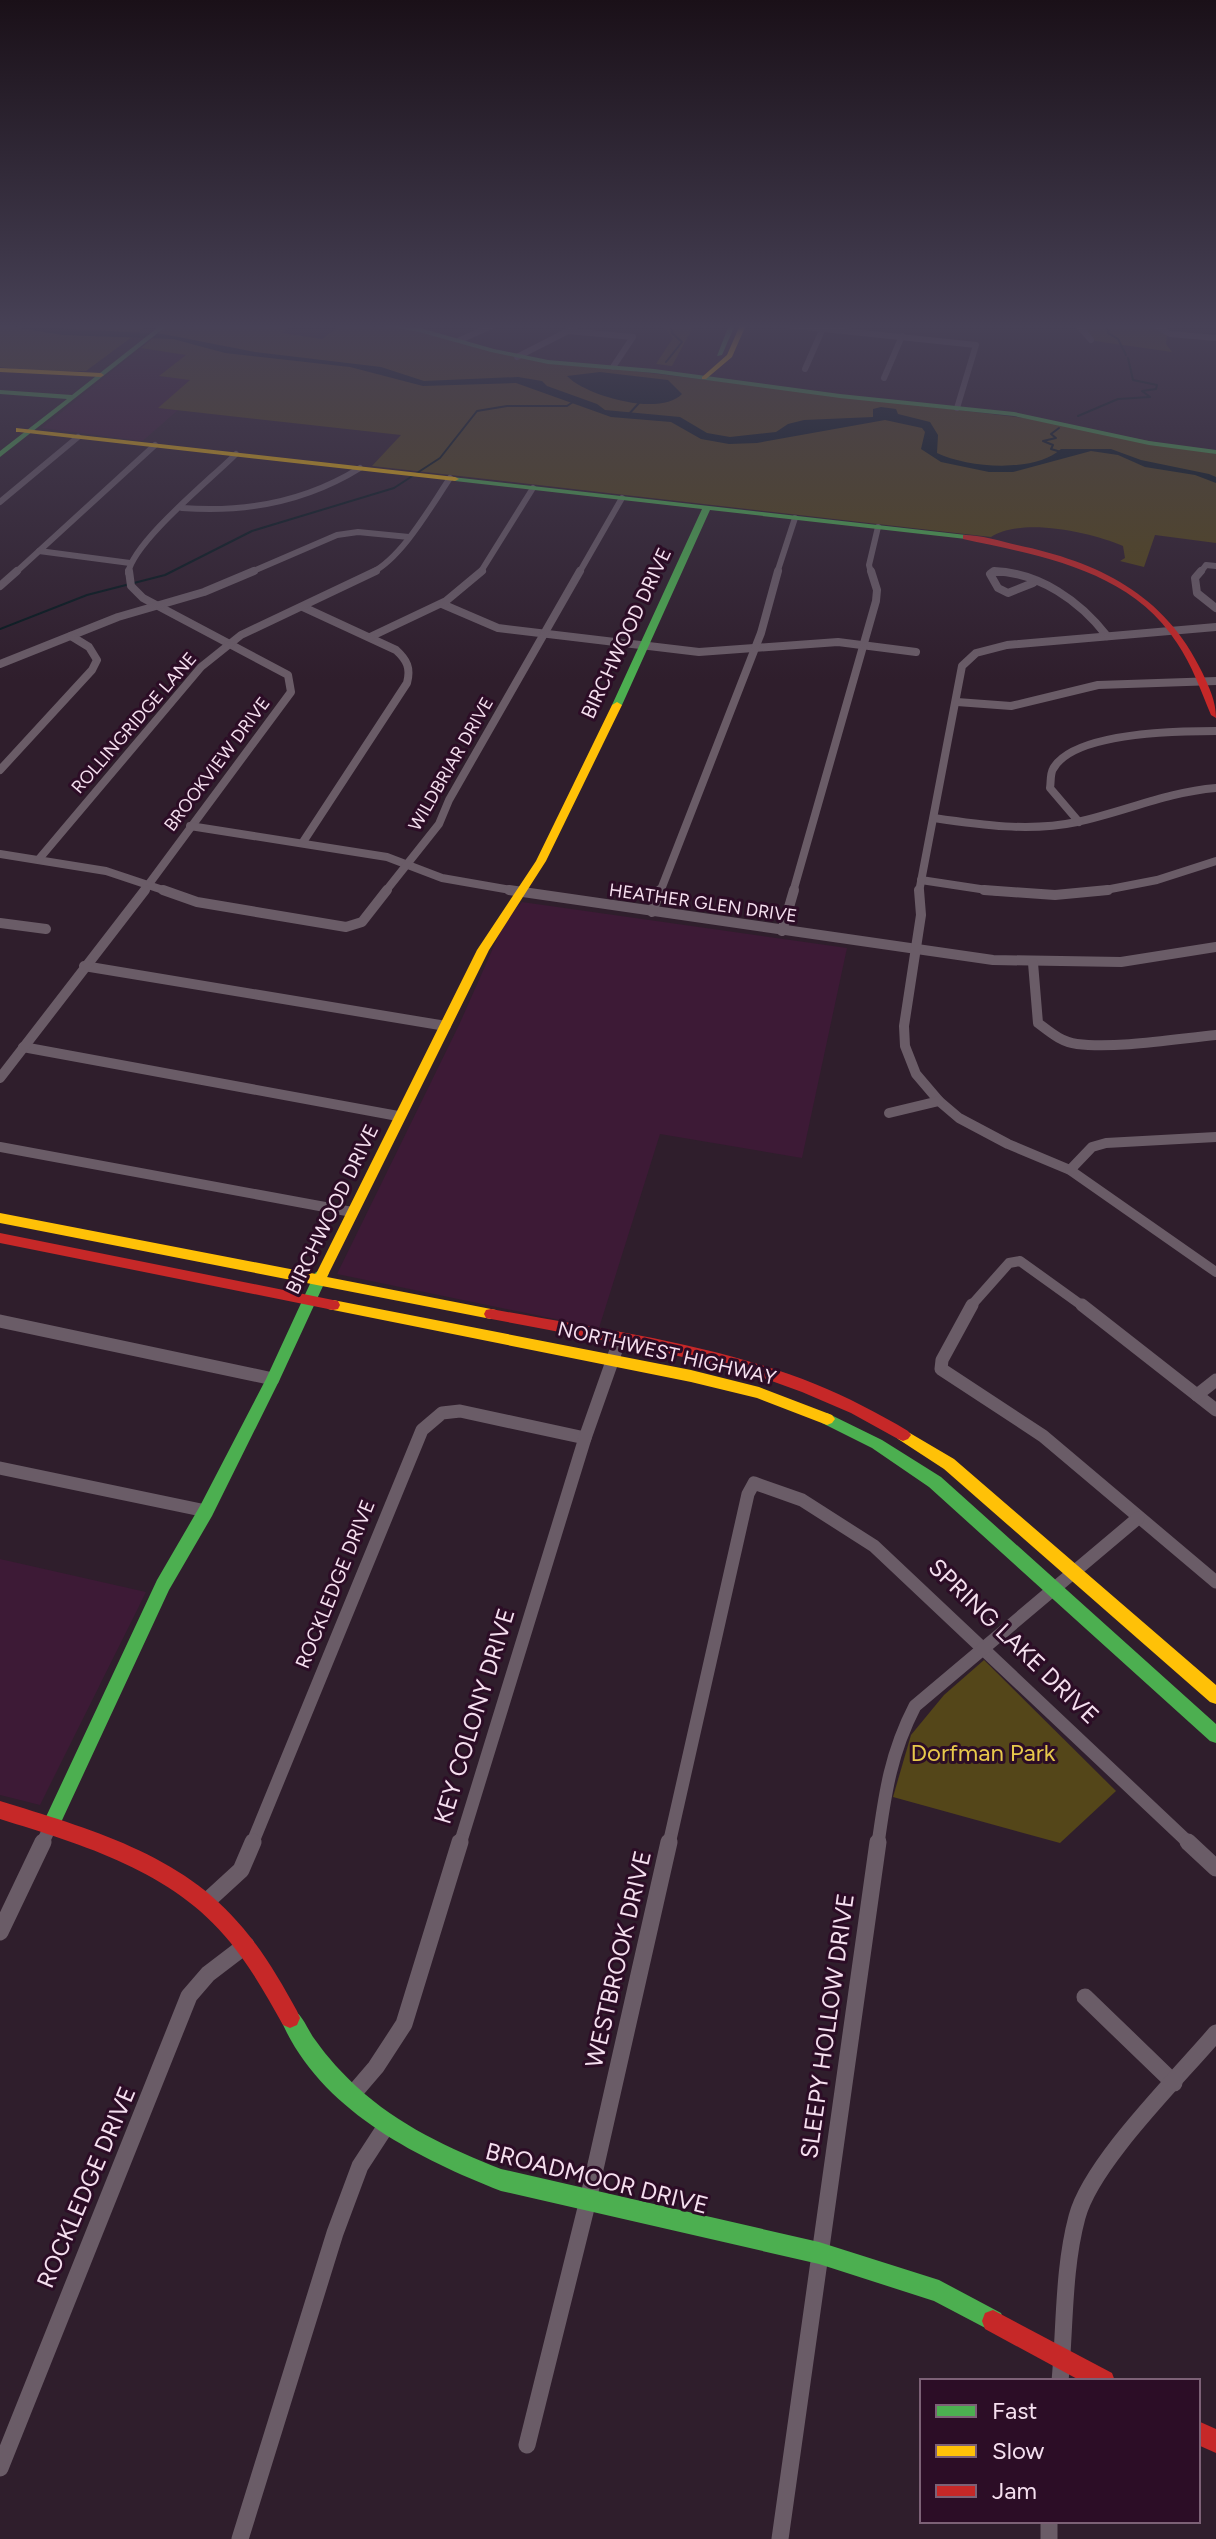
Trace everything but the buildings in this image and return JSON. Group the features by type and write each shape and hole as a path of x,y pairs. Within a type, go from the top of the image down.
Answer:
{"street":[{"path":"0,502 70,443"},
{"path":"140,443 950,534 1045,554 1121,587 1166,621 1209,681 1216,715"},
{"path":"1154,443 1216,449"},
{"path":"0,586 155,445"},
{"path":"39,551 130,563 132,557 236,454"},
{"path":"182,508 222,512 252,508 335,484 360,468"},
{"name":"ROLLINGRIDGE LANE","path":"39,859 201,667 230,642 379,569 409,537 450,478"},
{"path":"370,637 442,604 481,572 533,488"},
{"name":"WILDBRIAR DRIVE","path":"0,854 106,871 197,902 346,927 362,922 439,824 449,800 540,635 622,498"},
{"name":"BIRCHWOOD DRIVE","path":"0,1932 163,1585 206,1511 273,1379 398,1116 483,950 551,842 707,508"},
{"path":"652,912 771,603 780,554 795,518"},
{"path":"782,931 876,601 877,590 869,565 878,527"},
{"path":"0,664 118,617 204,592 337,535 358,532 409,537"},
{"name":"BROOKVIEW DRIVE","path":"0,1078 84,966 120,924 146,884 291,692 288,675 132,591 130,563"},
{"path":"1216,566 1206,565 1195,578 1197,593 1216,608"},
{"path":"1033,583 1017,592 1005,593 996,588 990,574 1005,570 1081,605 1107,636"},
{"path":"442,604 498,628 713,653 838,642 916,652"},
{"path":"303,607 396,650 408,661 411,671 407,683 303,842"},
{"path":"1216,627 1007,645 971,654 962,666 918,896 921,915 905,1046 916,1074 939,1101 988,1135 1070,1170 1216,1272"},
{"path":"0,770 92,670 97,660 95,654 71,636"},
{"path":"957,702 981,706 1020,705 1096,685 1209,681"},
{"path":"1079,822 1050,788 1051,769 1058,759 1128,736 1216,731"},
{"path":"934,818 1031,828 1079,822 1181,792 1216,788"},
{"name":"HEATHER GLEN DRIVE","path":"190,826 387,857 442,878 519,891 782,931 1033,963 1108,964 1216,947"},
{"path":"921,880 991,891 1056,895 1131,886 1216,861"},
{"path":"2,926 46,929"},
{"path":"1033,963 1038,1023 1060,1039 1092,1045 1216,1035"},
{"path":"84,966 446,1026"},
{"path":"23,1047 398,1116"},
{"path":"889,1113 939,1101"},
{"path":"1070,1170 1092,1147 1106,1143 1216,1137"},
{"path":"0,1147 352,1212"},
{"name":"NORTHWEST HIGHWAY","path":"0,1218 620,1339 782,1377 864,1410 949,1464 1216,1696"},
{"name":"NORTHWEST HIGHWAY","path":"0,1238 614,1360 736,1386 803,1406 889,1450 935,1482 1216,1735"},
{"path":"1206,1265 1216,1257"},
{"path":"1216,1410 1063,1290 1020,1261 1009,1263 969,1308 942,1360 941,1369 1043,1436 1216,1582"},
{"path":"0,1321 273,1379"},
{"name":"KEY COLONY DRIVE","path":"352,2095 376,2067 404,2024 585,1438 620,1339"},
{"path":"1197,1395 1216,1380"},
{"name":"ROCKLEDGE DRIVE","path":"205,1903 241,1870 422,1430 442,1413 460,1411 585,1438"},
{"path":"0,1468 206,1511"},
{"name":"SPRING LAKE DRIVE","path":"754,1483 794,1497 847,1526 910,1577 1216,1868"},
{"name":"WESTBROOK DRIVE","path":"527,2445 588,2200 745,1510 754,1483"},
{"name":"SLEEPY HOLLOW DRIVE","path":"780,2539 887,1780 898,1738 915,1706 1138,1518"},
{"name":"BROADMOOR DRIVE","path":"0,1810 104,1840 140,1855 205,1903 246,1945 268,1977 311,2058 366,2109 407,2139 471,2170 819,2253 939,2291 1100,2379"},
{"name":"ROCKLEDGE DRIVE","path":"0,2468 189,1996 208,1974 246,1945"},
{"path":"1085,1997 1174,2083"},
{"path":"1060,2379 1071,2253 1077,2216 1084,2199 1100,2169 1216,2033"},
{"path":"240,2539 335,2233 360,2166 388,2123"}],"shaded area":[{"path":"922,443 938,443 937,453 950,458 1001,466 1035,462 1061,449 1111,449 1141,460 1209,474 1216,477 1216,483 1195,475 1145,467 1118,455 1091,451 1013,472 989,472 941,462 921,449"},
{"path":"522,902 847,948 802,1158 660,1134 599,1328 337,1274 459,1025 505,921"},
{"path":"0,1559 146,1592 40,1805 0,1795"}],"green space":[{"path":"393,443 1162,443 1216,454 1216,543 1155,535 1144,567 1120,561 1125,558 1123,546 1056,529 1020,528 991,537 372,466"},
{"name":"Dorfman Park","path":"984,1660 1116,1791 1060,1843 893,1797 911,1735 944,1695"}],"waterway":[{"path":"0,629 87,595 165,575 252,531 394,488 440,458 451,443"},
{"path":"1049,443 1053,445 1051,449 1061,452"}],"traffic: fast":[{"path":"0,455 15,443"},
{"path":"1153,443 1216,452"},
{"path":"455,479 966,537"},
{"path":"617,705 707,508"},
{"path":"51,1825 163,1585 206,1511 322,1273"},
{"path":"827,1419 877,1444 935,1482 1216,1735"},
{"path":"290,2018 307,2047 353,2097 409,2137 470,2168 501,2180 819,2253 939,2291 993,2321"}],"traffic: slow":[{"path":"139,443 455,479"},
{"path":"322,1273 483,950 541,861 617,705"},
{"path":"0,1218 491,1314"},
{"path":"333,1305 691,1376 759,1393 827,1419"},
{"path":"903,1435 949,1464 1216,1696"}],"traffic: jam":[{"path":"966,537 1023,548 1080,565 1132,592 1155,610 1181,642 1216,715"},
{"path":"0,1238 333,1305"},
{"path":"491,1314 650,1344 756,1370 807,1387 903,1435"},
{"path":"0,1810 95,1841 172,1878 205,1902 235,1933 263,1971 290,2018"},
{"path":"993,2321 1100,2379"},
{"path":"1200,2434 1216,2441"}]}
